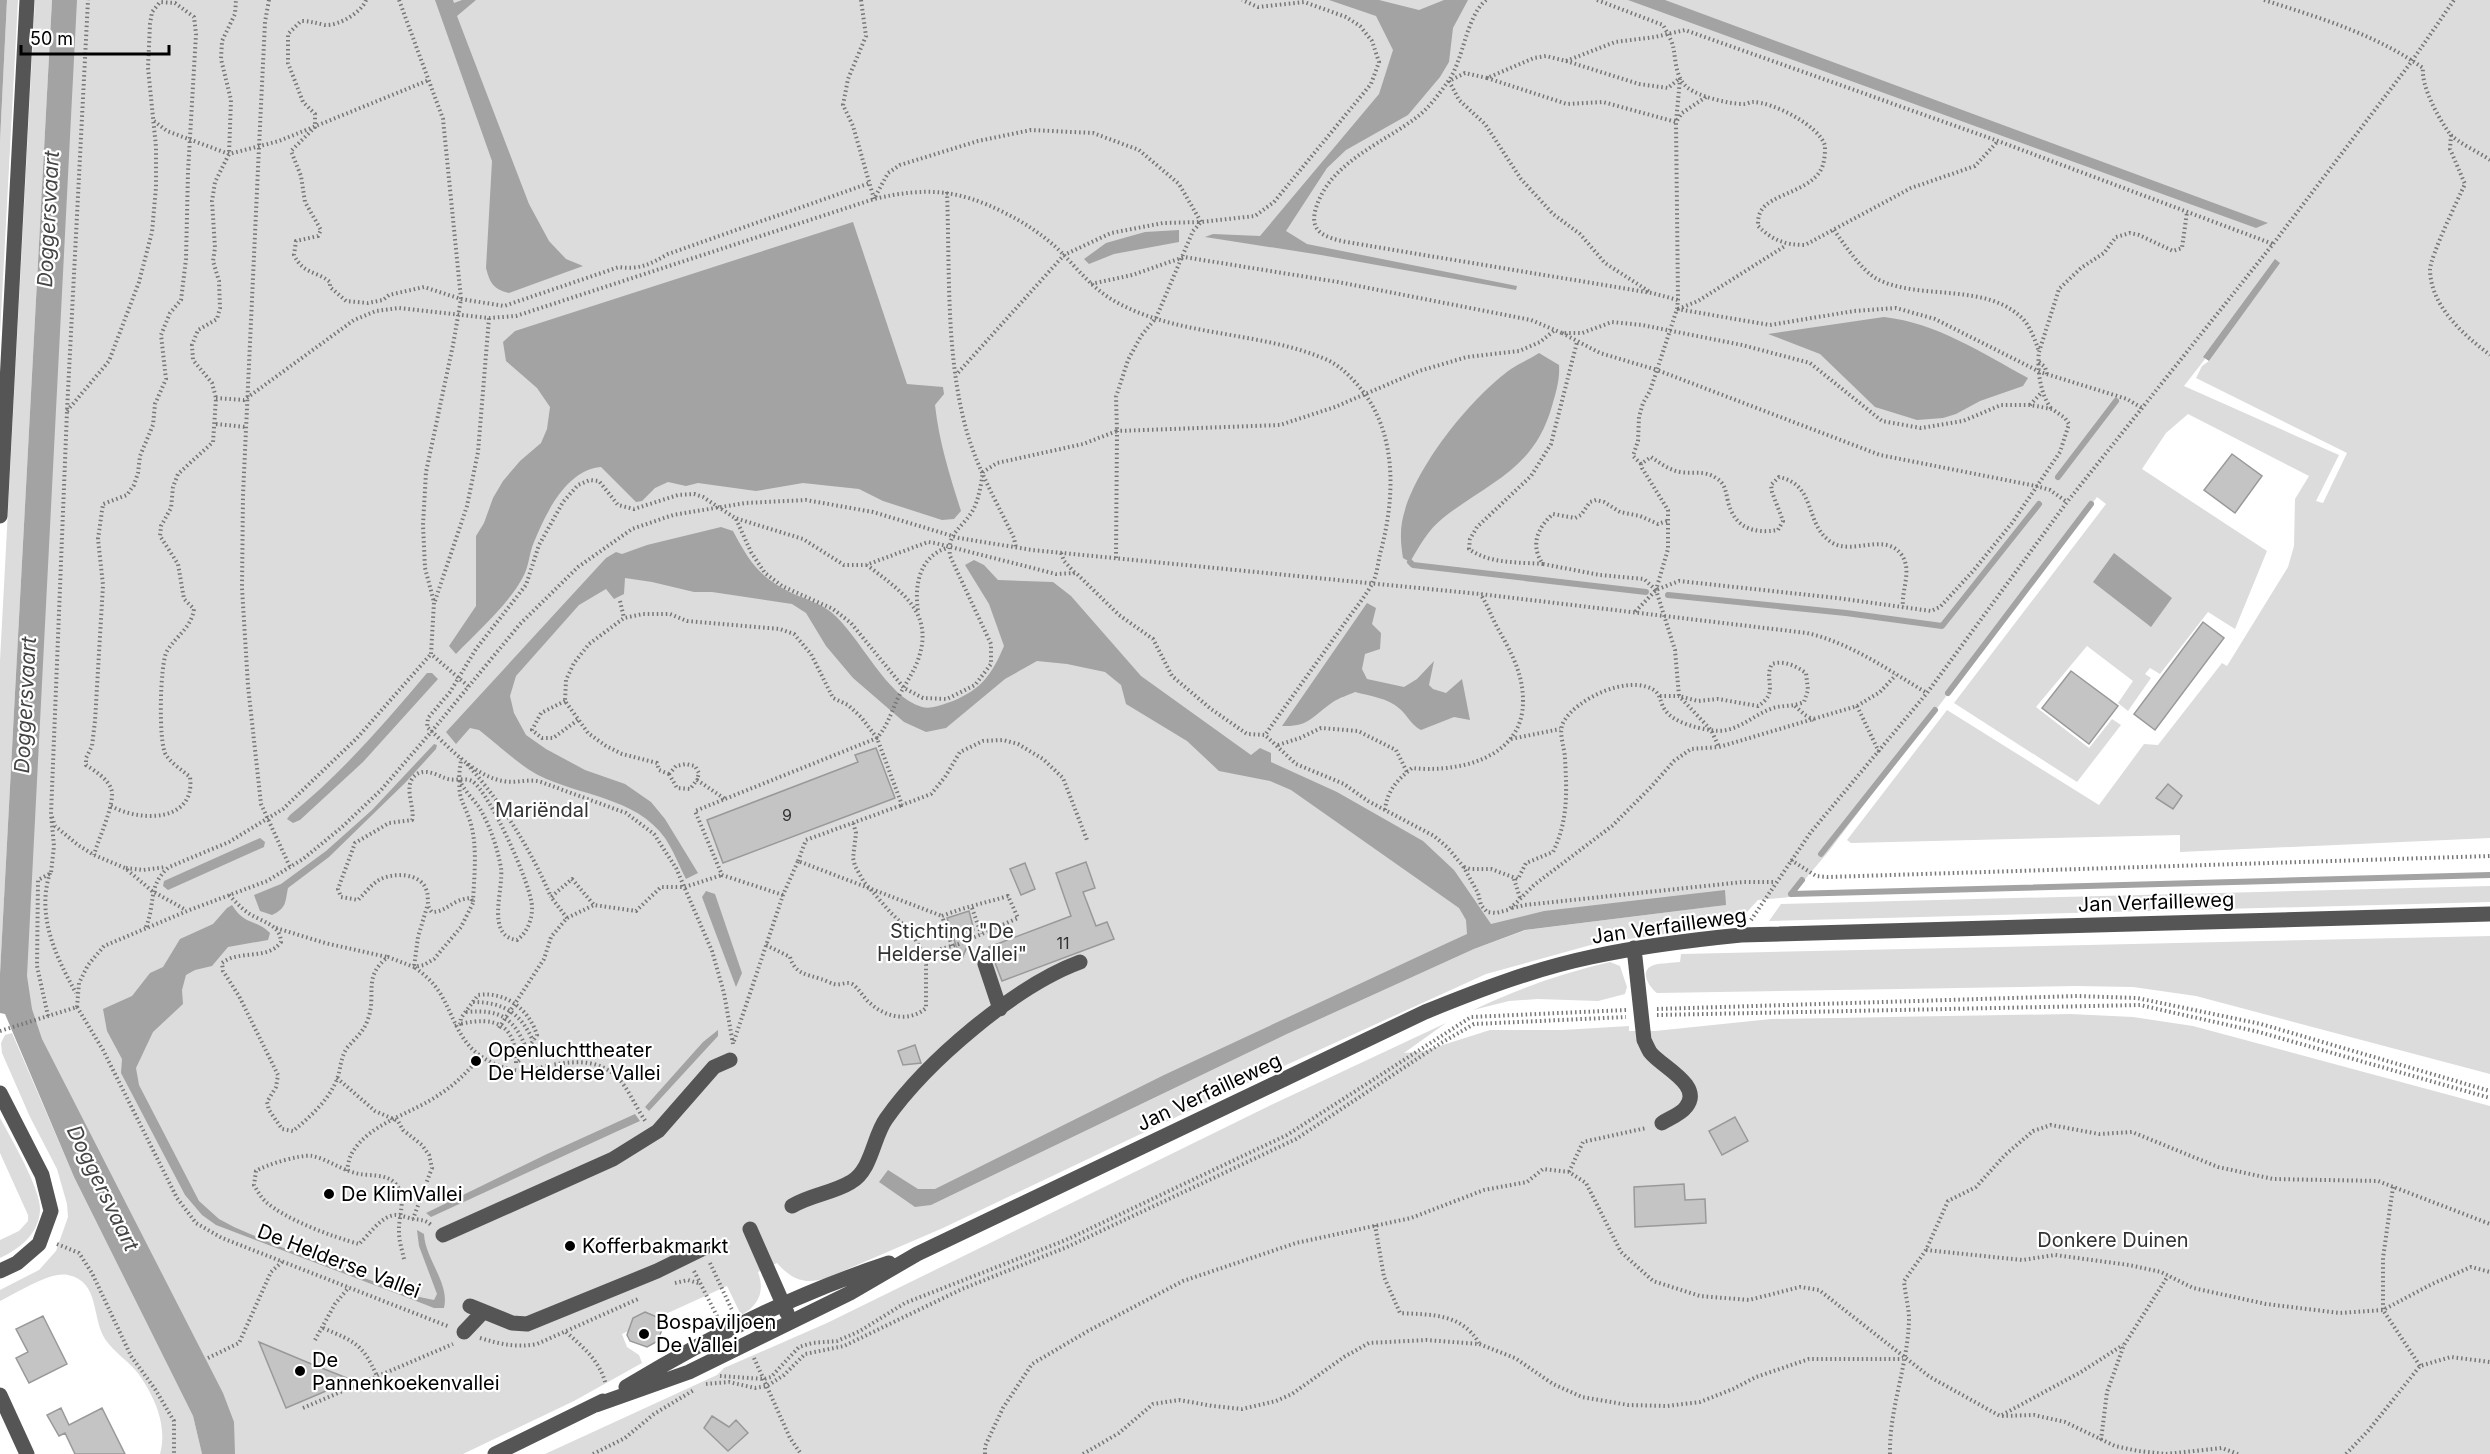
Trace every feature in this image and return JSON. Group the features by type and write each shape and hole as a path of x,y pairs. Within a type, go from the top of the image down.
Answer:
{"street":[{"path":"0,516 27,0"},
{"name":"Jan Verfailleweg","path":"603,1401 689,1372 850,1293 917,1254 1425,1012 1504,981 1547,968 1634,948 1741,935 2490,914"},
{"path":"1634,948 1644,1040 1650,1052 1683,1080 1689,1092 1689,1102 1685,1109 1662,1123"},
{"path":"792,1206 852,1182 863,1170 885,1121 916,1081 946,1051 1000,1009 1063,968 1080,962"},
{"path":"985,964 1000,1009"},
{"path":"443,1235 613,1159 658,1131 714,1067 731,1052"},
{"path":"0,1093 42,1175 51,1211 39,1244 17,1263 0,1271"},
{"path":"750,1229 790,1322"},
{"path":"469,1334 476,1309 512,1323 526,1324 657,1271 704,1248"},
{"name":"Jan Verfailleweg","path":"495,1454 603,1401 680,1355 783,1304 844,1278 917,1254"},
{"path":"0,1395 27,1454"}],"path":[{"path":"77,994 51,941 45,911 45,891 51,873 54,846 51,814 67,411 88,0"},
{"path":"111,806 118,810 164,816 174,812 189,796 191,786 190,777 166,755 162,747 160,725 166,653 187,629 194,609 184,599 178,564 160,536 160,526 171,508 173,487 178,474 213,442 216,424 216,398 212,383 193,360 192,345 198,330 217,319 220,308 219,281 213,261 216,248 212,201 215,182 229,154 231,100 221,59 222,40 235,14 236,0"},
{"path":"269,0 265,22 241,549 248,686 261,804 290,868"},
{"path":"366,0 357,13 336,23 326,25 314,21 301,21 288,34 288,63 303,102 315,114 315,127 291,151 301,176 305,202 321,230 320,234 296,241 294,255 306,271 330,282 330,287 346,301 368,303 383,300 389,295 424,287 461,298 504,306 604,274 619,267 631,269 647,266 668,254 870,183"},
{"path":"399,0 443,119 461,298 426,472 423,525 425,568 434,602"},
{"path":"861,0 866,36 848,79 843,105 853,126 874,199"},
{"path":"956,375 1064,255 1111,233 1163,224 1255,216 1274,202 1371,84 1379,62 1372,41 1360,26 1346,17 1304,2 1258,7 1242,0"},
{"path":"1486,0 1474,17 1449,81 1418,116 1341,168 1318,200 1313,216 1315,225 1321,232 1335,238 1370,246 1652,293 1678,300"},
{"path":"1597,0 1663,26 1668,34 1680,78 1685,86 1706,97 1745,104 1752,102 1790,114 1812,129 1825,145 1824,163 1818,175 1793,192 1767,203 1760,212 1758,226 1766,235 1786,245 1805,245 1911,188 1975,166 1998,141"},
{"path":"2265,0 2360,31 2423,68 2429,97 2451,135 2490,160"},
{"path":"1741,935 1811,832 1927,693 2067,502 2273,244 2412,61 2454,0"},
{"path":"67,411 109,361 139,282 153,220 156,187 148,68 150,24 153,12 161,1 175,3 194,17 196,34 188,172 186,259 181,300 170,313 161,336 166,379 155,404 153,425 140,456 138,473 127,495 103,504 100,518 98,539 102,566 101,616 94,735 86,765 97,771 112,792 111,806 94,855"},
{"path":"1566,61 1615,42 1668,34 1680,29 1685,30 1998,141 2273,244"},
{"path":"1487,78 1534,58 1546,56 1640,84 1668,88 1680,78"},
{"path":"1449,81 1465,73 1567,104 1603,102 1676,122"},
{"path":"1656,590 1668,549 1668,510 1641,464 1633,456 1638,441 1639,417 1677,309 1676,122 1680,78"},
{"path":"153,121 167,131 229,154 259,147 315,127 429,80"},
{"path":"1449,81 1459,100 1485,124 1521,179 1553,214 1580,234 1605,263 1652,293"},
{"path":"1676,122 1682,113 1706,97"},
{"path":"874,199 888,173 900,165 978,141 1031,130 1093,133 1139,150 1179,184 1201,222"},
{"path":"2451,135 2450,149 2465,184 2430,268 2435,295 2463,334 2490,355"},
{"path":"216,398 244,400 354,320 376,311 399,308 489,318 525,314 874,199 915,192 947,192 969,197 1015,218 1041,234 1090,284 1120,305 1156,318 1263,341 1324,358 1342,369 1366,394 1383,427 1389,466 1388,521 1373,582 1265,735"},
{"path":"947,192 951,315 960,406 970,441 1014,538 1016,548"},
{"path":"2052,409 2042,391 2038,362 2039,352 2059,289 2065,281 2104,253 2116,237 2122,234 2139,235 2173,251 2182,248 2187,212"},
{"path":"1116,558 1116,398 1128,360 1141,336 1156,318 1184,257 1193,231 1201,222"},
{"path":"1834,230 1847,249 1874,278 1903,289 1969,295 2010,309 2023,319 2033,335 2039,352"},
{"path":"1677,309 1698,301 1786,245"},
{"path":"1090,284 1132,275 1184,257 1338,282 1531,320 1621,361 1657,370 1880,455 2036,486 2050,490 2067,502"},
{"path":"368,303 376,311"},
{"path":"1677,309 1770,325 1854,311 1896,308 1935,319 2040,372 2127,399 2142,408"},
{"path":"145,928 152,909 152,891 161,873 169,867 229,842 283,809 329,767 431,654 434,602 467,506 478,452 489,318"},
{"path":"1562,333 1582,333 1612,322 1669,330 1742,345 1810,363 1882,421 1921,428 1963,421 2001,405 2030,405 2052,409 2065,418 2069,424 2060,452 2012,523 1940,607 1931,611 1679,581 1656,590 1635,612"},
{"path":"735,518 765,573 782,586 834,609 851,623 904,688 923,698 947,699 975,685 991,664 991,644 950,556 948,547 951,535 973,510 983,472 997,463 1083,444 1117,431 1280,425 1317,414 1419,372 1467,357 1519,351 1540,342 1555,330"},
{"path":"1576,342 1551,444 1531,476 1476,526 1470,539 1469,549 1477,555 1496,560 1543,564 1576,572 1644,579 1656,590 1675,650 1679,696 1711,730 1719,747"},
{"path":"2038,362 2045,368 2047,374"},
{"path":"2030,405 2042,391"},
{"path":"216,424 246,427"},
{"path":"1641,464 1651,457 1679,472 1706,472 1720,480 1736,518 1749,530 1757,532 1778,530 1783,521 1771,485 1779,477 1788,479 1798,485 1822,536 1834,544 1850,548 1865,545 1889,546 1900,552 1905,561 1907,579 1902,597 1903,608"},
{"path":"731,1052 724,993 712,951 669,854 654,834 626,813 535,780 502,781 488,776 462,758 432,731 426,722 476,649 526,585 538,544 563,501 578,485 590,480 599,481 618,505 634,509 678,495 694,494 704,496 735,518 803,539 844,565 866,565 928,542 1056,574 1076,573"},
{"path":"1,1030 77,1007 77,994 88,965 104,946 187,910 267,881 290,868 342,827 381,790 520,624 578,567 610,543 632,529 673,515 745,502 806,500 873,512 951,535 1016,548 1373,582 1663,615 1824,637 1855,650 1927,693"},
{"path":"1543,564 1538,557 1537,535 1542,525 1553,514 1575,518 1590,502 1596,500 1620,512 1640,516 1658,524 1667,521"},
{"path":"722,874 695,811 877,738 887,726 920,655 923,633 916,597 918,576 930,556 948,547"},
{"path":"1061,553 1064,561 1119,615 1153,639 1172,676 1211,709 1248,734 1265,735 1296,764 1344,784 1385,810 1434,836 1463,866 1478,893 1481,905 1487,912 1496,913 1525,905 1743,882 1776,882"},
{"path":"866,565 891,584 918,611"},
{"path":"1385,810 1389,792 1412,768 1428,770 1463,767 1487,757 1504,747 1519,722 1523,703 1522,686 1513,653 1497,626 1490,608 1480,594"},
{"path":"620,601 624,618"},
{"path":"669,774 676,766 686,764 695,766 699,772 697,780 690,789 677,788 669,774 659,770 657,763 622,754 588,733 565,701 566,680 574,663 590,644 624,618 643,614 670,614 687,621 757,626 794,634 811,654 833,698 848,705 861,717 877,738 902,805"},
{"path":"431,654 468,686"},
{"path":"1463,866 1470,869 1491,869 1514,879 1521,876 1526,863 1553,852 1568,802 1564,776 1564,748 1560,729 1564,720 1600,691 1618,686 1654,690 1660,696 1665,710 1678,720 1711,730 1726,731 1773,708 1795,706 1804,702 1808,690 1806,673 1791,665 1778,662 1772,664 1769,669 1771,691 1765,701 1758,706 1718,699 1698,701 1679,696 1660,696"},
{"path":"1508,909 1534,885 1612,826 1674,761 1691,749 1719,747 1857,706 1880,692 1896,675"},
{"path":"565,701 541,713 532,730 542,738 553,738 578,720"},
{"path":"1795,706 1805,716 1814,720"},
{"path":"1857,706 1879,752"},
{"path":"1278,745 1321,728 1358,731 1379,739 1396,750 1407,772"},
{"path":"1510,739 1560,729"},
{"path":"731,1052 783,896 806,840 931,794 945,777 960,752 983,741 1003,740 1018,744 1043,759 1063,778 1087,840"},
{"path":"414,967 424,965 434,959 461,927 473,903 475,869 471,822 458,790 462,758"},
{"path":"462,758 502,809 529,851 551,897 567,918"},
{"path":"414,967 418,937 428,906 427,890 419,880 413,877 390,875 381,879 358,900 341,897 338,889 355,843 389,823 412,820 410,786 412,779 422,772 454,781 460,780 471,780 478,787 504,831 525,878 533,907 527,931 518,940 511,939 501,930 498,912 501,873 494,839 480,810 460,780"},
{"path":"697,780 725,799"},
{"path":"51,814 55,826 94,855 125,868 143,870 169,867"},
{"path":"766,945 790,957 793,967 801,974 836,985 848,983 870,1004 885,1013 899,1017 916,1016 926,1008 926,965 922,954 912,933 864,882 853,858 856,833 853,822"},
{"path":"1791,861 1816,876 1828,877 2490,856"},
{"path":"798,861 942,916 964,906 972,908 1008,896 1018,918 952,946 922,954"},
{"path":"125,868 152,891 187,910"},
{"path":"48,1016 37,966 38,880 51,873"},
{"path":"500,1027 544,959 551,937 567,918 594,905 636,911 660,887 685,888 722,874 783,896"},
{"path":"551,897 572,879 594,905"},
{"path":"1514,879 1520,898"},
{"path":"229,895 248,913 276,928 325,943 388,957 414,967 427,976 439,992 462,1038 481,1056 496,1065 527,1071 571,1063 600,1064 618,1077 649,1126 658,1131"},
{"path":"428,906 432,912 437,912 460,898 471,898 473,903"},
{"path":"972,908 981,934"},
{"path":"942,916 952,946"},
{"path":"276,928 281,935 281,942 277,949 270,952 231,956 222,963 223,971 239,996 278,1075 276,1087 267,1102 269,1110 282,1129 293,1131 308,1118 337,1078 339,1064 346,1049 360,1036 369,1018 373,974 377,965 388,957"},
{"path":"457,1025 478,995 487,993 514,1003 526,1013 537,1035 516,1063"},
{"path":"746,1378 771,1377 799,1347 844,1338 874,1323 905,1303 1066,1240 1287,1135 1471,1017 2077,996 2136,998 2261,1024 2490,1091"},
{"path":"473,1002 488,1002 510,1010 524,1024 533,1042"},
{"path":"705,1384 729,1382 755,1388 767,1386 784,1375 805,1354 844,1346 962,1289 1067,1247 1296,1139 1441,1042 1474,1024 1640,1012 2140,1005 2259,1032 2490,1098"},
{"name":"De Helderse Vallei","path":"77,1007 103,1050 177,1198 188,1214 208,1231 282,1262 506,1346 521,1347 537,1344 647,1295"},
{"path":"465,1012 484,1011 505,1017 519,1031 527,1051"},
{"path":"457,1025 483,1020 500,1027 514,1041 516,1070"},
{"path":"347,1171 352,1154 361,1142 391,1120 440,1095 464,1076 481,1056"},
{"path":"337,1078 375,1112 398,1121 403,1130 422,1145 429,1155 432,1168 413,1219"},
{"path":"1569,1172 1582,1142 1662,1123"},
{"path":"1890,1454 1890,1435 1905,1359 1909,1318 1904,1281 1926,1250 1948,1202 1976,1187 2005,1155 2033,1131 2051,1125 2099,1134 2132,1132 2218,1167 2273,1179 2378,1181 2490,1224"},
{"path":"404,1259 398,1230 402,1217 402,1199 395,1183 380,1176 347,1171 311,1155 265,1165 256,1172 254,1185 264,1200 281,1213 339,1239 359,1244 378,1223 393,1215 402,1217 413,1219 427,1221 443,1235"},
{"path":"985,1454 985,1446 1003,1408 1032,1364 1088,1331 1183,1281 1296,1243 1411,1218 1484,1190 1527,1182 1543,1170 1569,1172 1586,1183 1621,1252 1653,1281 1700,1296 1749,1300 1800,1287 1819,1290 1930,1377 2000,1416 2034,1415 2064,1422 2115,1446 2156,1453 2222,1448 2238,1454"},
{"path":"2393,1187 2383,1258 2383,1310 2420,1366"},
{"path":"1375,1226 1384,1276 1400,1313 1443,1316 1471,1330 1479,1344"},
{"path":"42,1237 79,1253 92,1273 131,1356 155,1389 174,1421 174,1454"},
{"path":"1926,1250 2022,1260 2055,1255 2128,1265 2168,1276 2193,1288 2266,1304 2340,1313 2383,1310 2471,1267 2490,1272"},
{"path":"207,1358 239,1342 271,1272 282,1262"},
{"path":"2101,1440 2107,1392 2124,1345 2168,1276"},
{"path":"668,1286 688,1280 701,1284 724,1333"},
{"path":"315,1340 335,1304 348,1287"},
{"path":"323,1328 356,1343 368,1355 377,1376"},
{"path":"566,1332 591,1353 603,1373 603,1401"},
{"path":"303,1408 469,1334"},
{"path":"1083,1454 1119,1433 1153,1404 1179,1400 1242,1409 1276,1401 1292,1394 1344,1357 1370,1343 1426,1340 1479,1344 1515,1358 1553,1384 1582,1397 1628,1405 1668,1406 1700,1402 1756,1377 1809,1359 1905,1359"},
{"path":"2000,1416 2081,1372 2124,1345"},
{"path":"2346,1454 2368,1431 2420,1366 2451,1357 2490,1362"},
{"path":"764,1379 790,1437 801,1454"},
{"path":"593,1454 625,1438 654,1414 695,1389"}],"green space":[{"path":"7,0 18,0 0,334 0,141"},
{"path":"35,0 52,0 0,974 0,661"},
{"name":"Mariëndal","path":"67,0 2490,0 2490,838 2180,852 2180,835 1851,843 1847,840 1947,710 2099,805 2144,744 2158,745 2222,663 2227,666 2288,567 2294,546 2295,499 2309,476 2188,414 2166,433 2142,469 2267,551 2235,629 2208,612 2160,674 2150,668 2145,674 2151,678 2128,711 2118,703 2133,681 2087,646 2036,707 2089,748 2112,719 2121,725 2077,782 1954,703 2106,504 2097,497 1829,851 1790,897 1758,900 1745,914 1726,926 1598,943 1486,974 1273,1071 943,1228 827,1278 812,1281 799,1280 788,1274 777,1263 758,1272 761,1285 759,1297 752,1307 741,1315 727,1286 622,1334 627,1347 639,1355 642,1363 574,1401 463,1454 224,1454 22,1006","holes":["2275,269 2209,361 2202,366 2196,378 2347,453 2323,503 2316,501 2339,455 2184,386","1725,905 1526,930 1474,949 1287,1034 931,1205 1481,937 1546,919"]},
{"path":"2490,886 2490,902 1769,921 1781,904"},
{"path":"2490,936 2490,1074 2196,996 2133,987 1657,993 1646,979 1649,967 1680,962 1681,954"},
{"path":"1610,962 1620,966 1627,987 1625,994 1598,1001 1538,999 1509,1001 1473,1010 1540,982"},
{"name":"Donkere Duinen","path":"2070,1014 2133,1017 2193,1026 2490,1106 2490,1454 545,1454 717,1375 724,1368 827,1323 1271,1105 1446,1023 1404,1053 1424,1051 1490,1030 1562,1030 1629,1026 1629,1031 1655,1031 1771,1019"},
{"path":"12,1033 74,1177 193,1416 202,1454 160,1454 161,1421 154,1400 137,1372 105,1339 90,1292 78,1279 68,1275 52,1276 0,1301 0,1290 39,1270 56,1251 68,1217 67,1204 57,1169 30,1117 2,1053 1,1043 5,1035"},
{"path":"0,1118 31,1178 40,1211 36,1227 26,1240 0,1258 0,1240 19,1231 28,1221 28,1215 0,1153"}],"water":[{"path":"0,0 7,0 0,141"},
{"name":"Doggersvaart","path":"52,0 77,0 27,976 32,1009 42,1039 223,1393 234,1422 235,1454 202,1454 193,1416 74,1177 5,1014 0,1013 0,974"},
{"path":"435,0 453,0 454,3 462,0 476,0 457,16 529,204 549,241 566,259 583,266 509,293 499,290 491,281 486,268 492,161"},
{"path":"1329,0 1379,0 1419,10 1444,0 1468,0 1453,28 1449,62 1440,77 1408,115 1346,150 1327,168 1286,231 1307,244 1517,286 1516,290 1205,237 1213,234 1260,236 1379,94 1393,50 1376,16"},
{"path":"1628,0 1665,0 2268,223 2256,228"},
{"path":"853,222 907,384 943,387 944,394 935,405 942,446 961,511 954,519 942,520 883,501 859,489 803,483 756,491 698,483 686,486 668,482 655,488 642,501 636,502 601,467 589,470 568,484 551,506 534,542 525,573 510,597 456,654 449,646 476,606 476,536 503,481 520,461 541,443 547,429 550,407 537,388 506,361 503,342 515,331"},
{"path":"1179,230 1179,242 1114,254 1089,264 1084,259 1106,243 1145,232"},
{"path":"2275,259 2280,263 2209,361 2203,357"},
{"path":"1884,317 1904,320 1941,332 2028,378 2023,386 1980,401 1956,414 1943,418 1917,420 1875,407 1820,354 1768,334"},
{"path":"1539,353 1559,365 1559,376 1552,406 1544,428 1534,445 1508,472 1438,523 1425,538 1410,562 1403,558 1402,522 1417,481 1430,459 1444,438 1478,398 1511,369"},
{"path":"721,527 733,531 751,561 773,582 831,612 853,636 885,679 909,701 925,708 953,701 979,686 995,665 1004,646 989,604 965,565 974,560 984,565 998,580 1053,582 1071,596 1141,676 1251,755 1260,748 1271,753 1271,762 1337,792 1423,841 1454,870 1491,924 1544,911 1725,890 1726,905 1525,930 1474,949 1287,1034 931,1205 915,1207 879,1182 888,1170 918,1189 935,1189 1164,1075 1467,934 1466,920 1459,908 1291,790 1270,781 1219,771 1187,741 1126,704 1121,685 1105,672 1067,664 1037,661 1005,679 946,728 926,732 904,722 853,678 826,646 806,613 792,604 712,592 694,592 625,578 624,594 614,599 606,589 579,605 516,676 510,696 514,713 526,735 546,749 585,770 625,784 651,802 665,819 698,873 686,879 665,838 653,824 639,814 606,799 538,775 515,760 479,730 470,728 456,744 446,732 606,558 616,552 622,554 647,545"},
{"path":"2114,553 2172,598 2151,627 2093,582"},
{"path":"1367,603 1376,608 1372,624 1381,633 1380,649 1365,654 1362,669 1367,679 1404,687 1417,679 1434,661 1429,685 1433,689 1446,693 1462,679 1470,720 1454,717 1421,730 1390,702 1355,692 1335,701 1305,723 1282,726"},
{"path":"427,673 432,673 438,679 363,762 300,820 293,823 287,819 362,747"},
{"path":"434,744 437,745 436,749 405,783 329,857 288,888 280,910 272,915 260,911 254,895 281,884 326,851 372,810"},
{"path":"260,838 265,842 264,847 168,890 163,886 164,881"},
{"path":"706,891 715,894 742,973 736,987 702,897"},
{"path":"232,905 241,916 270,933 268,940 228,947 212,966 186,975 182,990 183,1004 153,1032 136,1068 139,1085 199,1201 219,1219 273,1244 410,1295 434,1300 437,1294 419,1246 417,1230 424,1234 428,1253 441,1280 444,1289 444,1308 434,1308 216,1225 202,1215 185,1195 121,1073 122,1059 107,1031 103,1009 132,996 150,973 163,967 180,939 213,924"},
{"path":"718,1030 718,1036 649,1111 645,1107 703,1042"},
{"path":"635,1114 640,1121 431,1217 426,1213 547,1154"}],"building":[{"path":"2232,454 2262,476 2235,513 2204,490"},
{"path":"2203,622 2224,638 2155,730 2134,714"},
{"path":"2071,671 2118,706 2089,744 2042,708"},
{"path":"876,748 895,798 723,863 707,820 858,762 855,755"},
{"path":"2168,784 2182,796 2173,809 2156,798"},
{"path":"1086,862 1095,888 1083,892 1096,926 1107,922 1114,939 1002,981 989,947 1071,916 1056,873"},
{"path":"1025,863 1035,889 1021,895 1010,869"},
{"path":"969,911 974,930 961,961 947,918"},
{"path":"915,1045 921,1063 903,1065 898,1051"},
{"path":"1735,1117 1748,1141 1722,1155 1709,1131"},
{"path":"1684,1184 1685,1200 1705,1199 1706,1223 1635,1227 1634,1187"},
{"path":"645,1312 657,1317 662,1329 658,1341 647,1347 630,1341 627,1335 633,1318"},
{"path":"43,1316 67,1364 29,1383 16,1358 28,1352 16,1329"},
{"name":"De Pannenkoekenvallei","path":"259,1342 309,1363 352,1380 286,1408"},
{"path":"61,1408 69,1425 102,1408 125,1454 75,1454 65,1433 59,1436 47,1415"},
{"path":"712,1416 729,1427 736,1420 748,1433 728,1451 704,1428"}],"waterway":[{"path":"2058,477 2116,401"},
{"path":"1668,595 1846,613 1942,626 2039,504"},
{"path":"1948,693 2091,504"},
{"path":"1410,562 1413,565 1646,592"},
{"path":"1821,854 1935,710"},
{"path":"1791,894 2490,875"},
{"path":"1791,894 1802,880"}],"place":[{"name":"Openluchttheater De Helderse Vallei","path":"476,1061"},
{"name":"De KlimVallei","path":"329,1194"},
{"name":"Kofferbakmarkt","path":"570,1246"},
{"name":"Bospaviljoen De Vallei","path":"644,1334"},
{"name":"De Pannenkoekenvallei","path":"300,1371"}],"park label":[{"name":"Stichting \"De Helderse Vallei\"","path":"952,942"}]}
